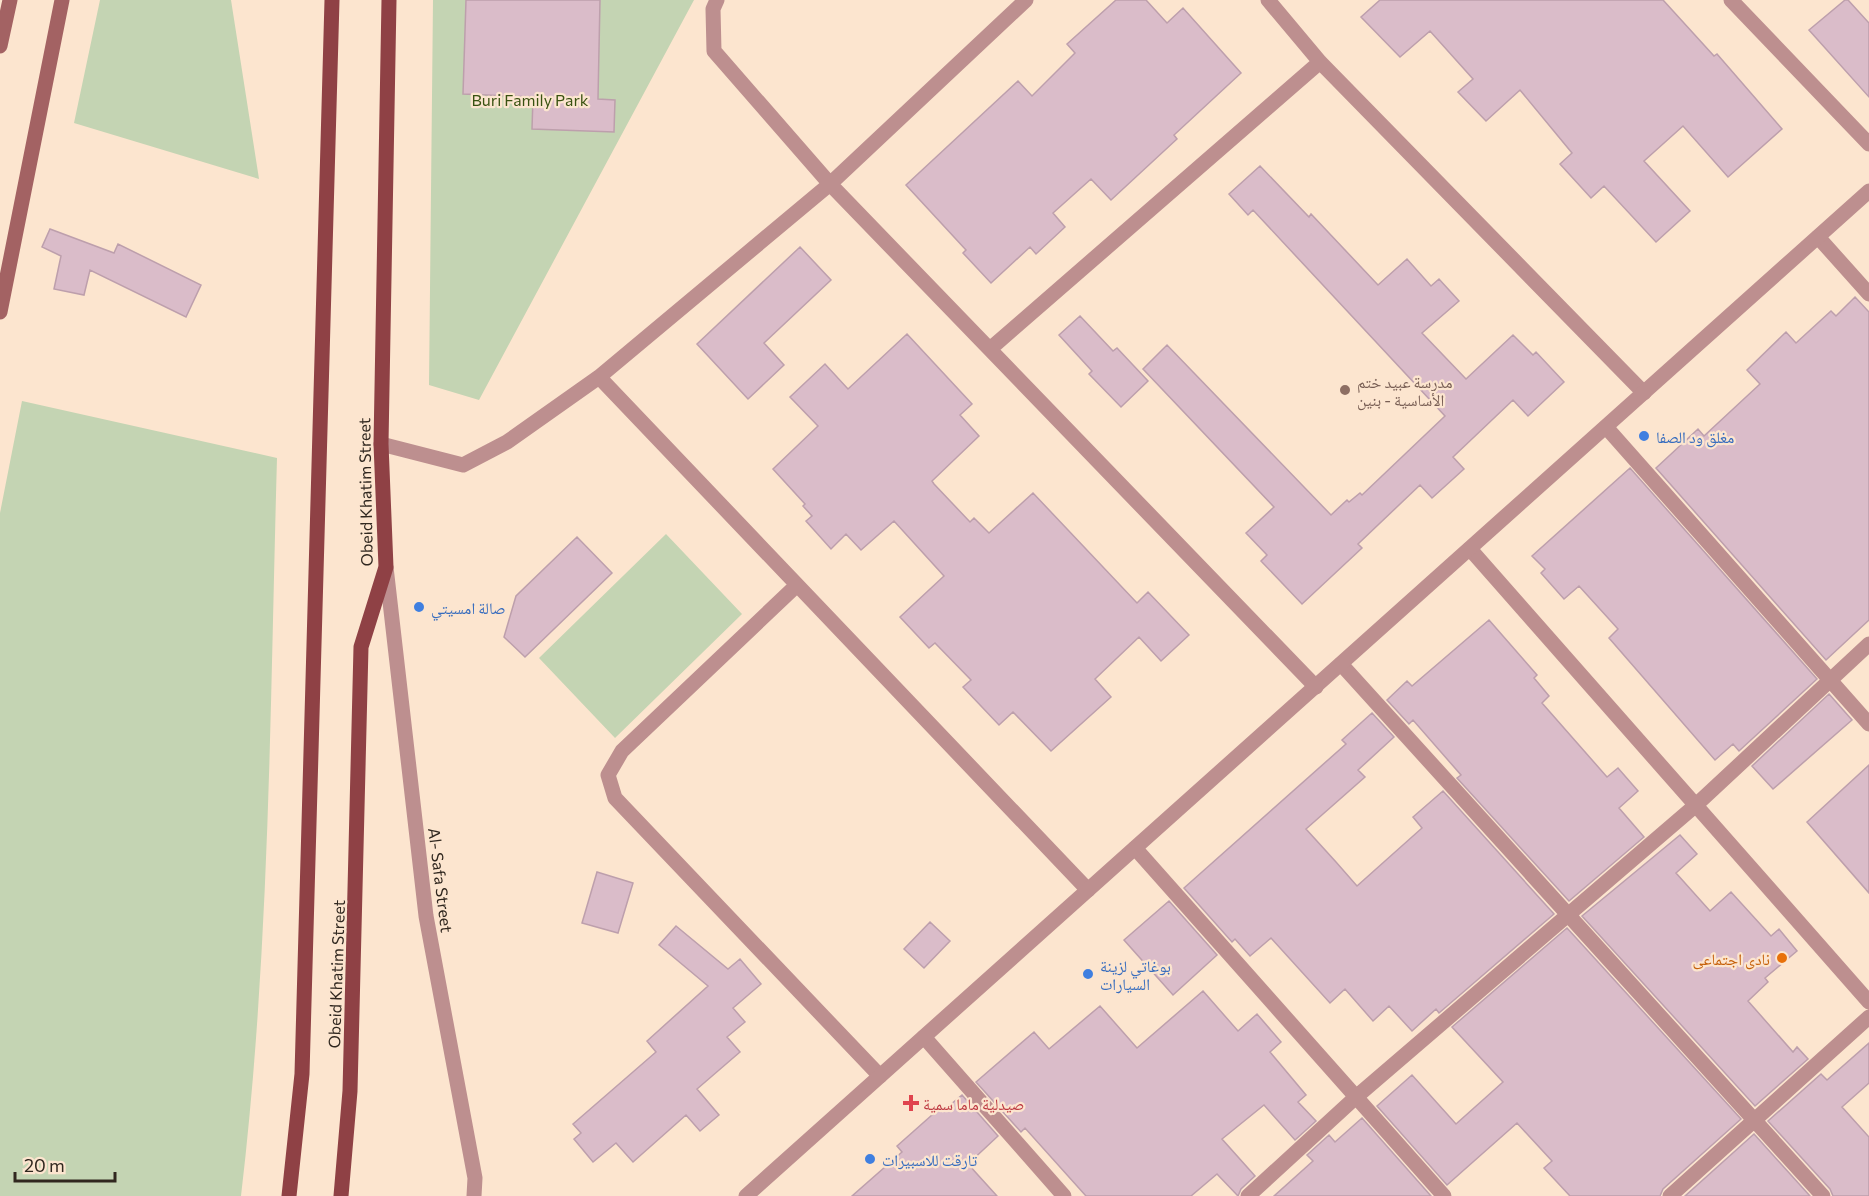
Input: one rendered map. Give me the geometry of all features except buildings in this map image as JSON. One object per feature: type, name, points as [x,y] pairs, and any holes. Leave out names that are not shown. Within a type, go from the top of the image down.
[{"type":"main road","points":[[0,46],[10,0]]},
{"type":"main road","points":[[0,312],[62,0]]},
{"type":"main road","name":"Obeid Khatim Street","points":[[289,1196],[302,1074],[332,0]]},
{"type":"main road","name":"Obeid Khatim Street","points":[[341,1196],[350,1091],[360,647],[386,567],[381,444],[390,0]]},
{"type":"street","points":[[717,0],[713,9],[714,51],[830,184],[1316,687]]},
{"type":"street","points":[[381,444],[463,465],[507,442],[599,377],[830,184],[1026,0]]},
{"type":"street","points":[[1268,0],[1320,62],[1644,393]]},
{"type":"street","points":[[1731,0],[1869,144]]},
{"type":"street","points":[[990,349],[1320,62]]},
{"type":"street","points":[[747,1196],[1869,191]]},
{"type":"street","points":[[1818,237],[1869,294]]},
{"type":"street","points":[[599,377],[1088,890]]},
{"type":"street","points":[[1606,427],[1869,724]]},
{"type":"street","points":[[1470,549],[1869,1002]]},
{"type":"street","name":"Al- Safa Street","points":[[386,567],[426,916],[475,1178],[474,1196]]},
{"type":"street","points":[[797,585],[622,751],[608,775],[615,798],[880,1076]]},
{"type":"street","points":[[1248,1196],[1356,1097],[1696,805],[1869,644]]},
{"type":"street","points":[[1341,664],[1823,1196]]},
{"type":"street","points":[[1135,848],[1444,1196]]},
{"type":"street","points":[[1670,1196],[1869,1017]]},
{"type":"street","points":[[924,1037],[1064,1196]]},
{"type":"street","points":[[475,1178],[483,1196]]},
{"type":"green space","points":[[100,0],[231,0],[259,179],[74,123]]},
{"type":"green space","name":"Buri Family Park","points":[[433,0],[694,0],[479,400],[429,385]]},
{"type":"green space","points":[[22,401],[277,458],[263,920],[251,1104],[241,1196],[0,1196],[0,513]]},
{"type":"green space","points":[[666,534],[742,614],[615,738],[539,658]]},
{"type":"place","name":"مدرسة عبيد ختم الأساسية - بنين","points":[[1345,390]]},
{"type":"place","name":"مغلق ود الصفا","points":[[1644,436]]},
{"type":"place","name":"صالة امسيتي","points":[[419,607]]},
{"type":"place","name":"نادى اجتماعى","points":[[1782,958]]},
{"type":"place","name":"بوغاتي لزينة السيارات","points":[[1088,974]]},
{"type":"place","name":"صيدلية ماما سمية","points":[[911,1103]]},
{"type":"place","name":"تارقت للاسبيرات","points":[[870,1159]]}]
